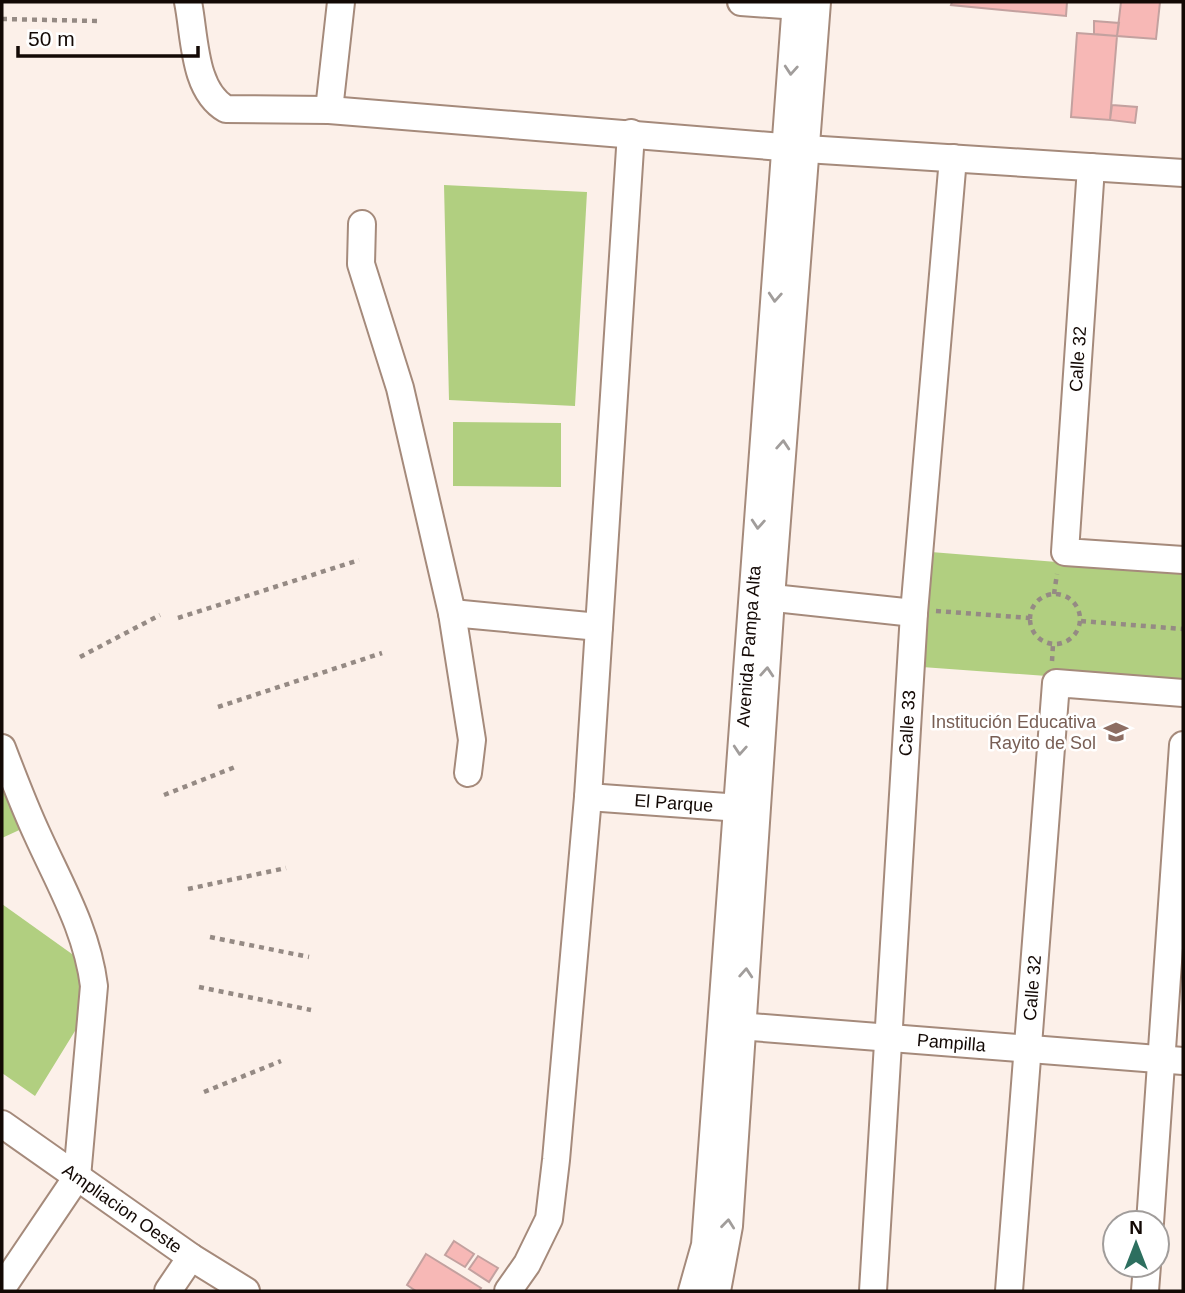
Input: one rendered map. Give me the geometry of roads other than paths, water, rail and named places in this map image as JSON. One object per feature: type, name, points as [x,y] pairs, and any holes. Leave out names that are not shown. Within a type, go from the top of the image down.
[{"type":"street","points":[[188,2],[204,86],[213,101],[226,109],[329,110],[796,148],[1183,173]]},
{"type":"street","points":[[329,110],[341,2]]},
{"type":"street","points":[[741,2],[807,4]]},
{"type":"street","name":"Avenida Pampa Alta","points":[[692,1291],[705,1245],[731,1026],[807,4]]},
{"type":"street","points":[[508,1291],[527,1264],[549,1219],[588,797],[631,133]]},
{"type":"street","name":"Calle 33","points":[[873,1291],[886,1039],[914,613],[953,158]]},
{"type":"street","name":"Calle 32","points":[[1091,167],[1065,552],[1183,560]]},
{"type":"street","points":[[362,224],[361,264],[400,388],[452,613],[472,740],[468,774]]},
{"type":"street","points":[[762,597],[914,613]]},
{"type":"street","points":[[452,613],[599,627]]},
{"type":"street","name":"Calle 32","points":[[1009,1291],[1056,683],[1183,693]]},
{"type":"street","points":[[1152,1209],[1173,1060],[1183,745]]},
{"type":"street","points":[[2,748],[36,831],[82,928],[90,956],[94,986],[77,1177],[2,1288]]},
{"type":"street","name":"El Parque","points":[[588,797],[747,808]]},
{"type":"street","name":"Avenida Pampa Alta","points":[[717,1291],[729,1226],[731,1026]]},
{"type":"street","name":"Pampilla","points":[[731,1026],[1173,1060]]},
{"type":"street","name":"Ampliacion Oeste","points":[[2,1125],[191,1257],[246,1291]]},
{"type":"street","points":[[168,1291],[191,1257]]},
{"type":"place","name":"Institución Educativa Rayito de Sol","points":[[1116,732]]}]
